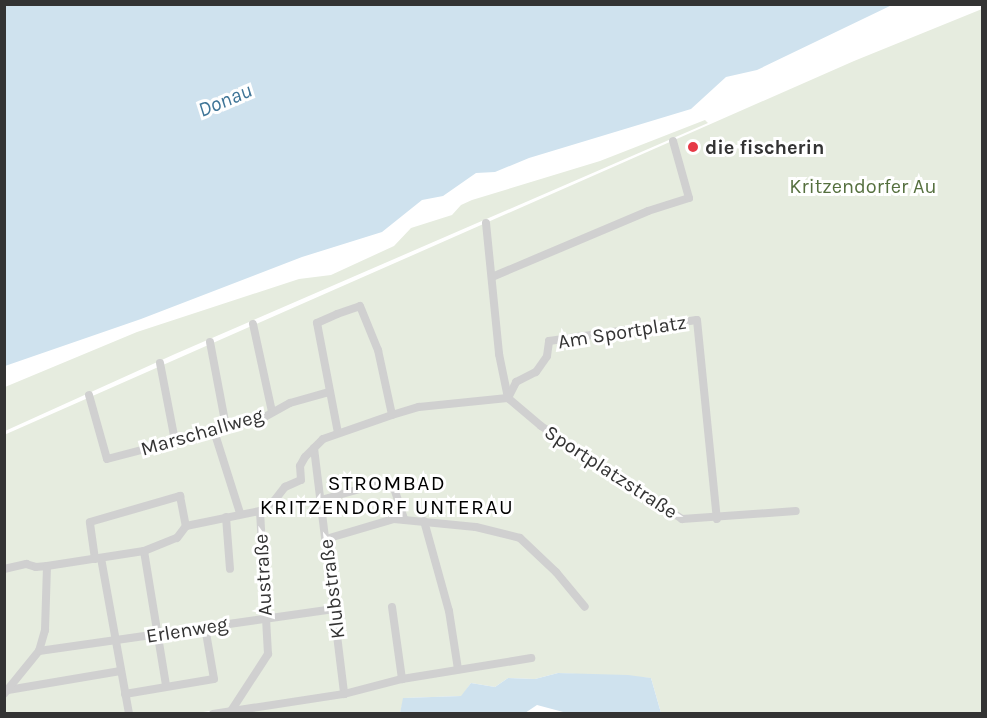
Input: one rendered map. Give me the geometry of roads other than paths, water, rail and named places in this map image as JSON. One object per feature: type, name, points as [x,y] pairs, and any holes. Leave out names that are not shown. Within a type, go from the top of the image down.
[{"type":"street","points":[[492,277],[648,211],[689,198],[673,141]]},
{"type":"street","points":[[486,222],[499,354],[508,398]]},
{"type":"street","points":[[338,433],[317,323],[360,306],[378,350],[392,415]]},
{"type":"street","name":"Am Sportplatz","points":[[508,398],[516,382],[536,372],[547,356],[549,341],[697,320],[717,519]]},
{"type":"street","points":[[253,324],[272,412]]},
{"type":"street","points":[[210,342],[226,427]]},
{"type":"street","points":[[160,363],[175,441]]},
{"type":"street","name":"Marschallweg","points":[[90,395],[107,459],[261,419],[272,412],[329,392]]},
{"type":"street","name":"Austraße","points":[[231,711],[268,654],[260,511],[274,501],[285,488],[301,480],[300,466],[314,448],[323,440],[338,433],[419,407],[508,398]]},
{"type":"street","name":"Sportplatzstraße","points":[[508,398],[541,426],[682,519],[717,519],[796,511]]},
{"type":"street","points":[[214,431],[240,513]]},
{"type":"street","name":"Klubstraße","points":[[314,448],[344,694]]},
{"type":"street","points":[[321,500],[374,485],[394,488],[404,519]]},
{"type":"street","points":[[129,714],[90,522],[180,496],[186,526]]},
{"type":"street","points":[[4,569],[26,564],[36,567],[47,566],[144,551],[177,538],[186,526],[240,513],[260,511]]},
{"type":"street","points":[[226,517],[230,569]]},
{"type":"street","points":[[326,540],[394,519],[476,527],[520,537],[556,572],[585,607]]},
{"type":"street","points":[[424,521],[449,611],[458,669]]},
{"type":"street","points":[[144,551],[160,634],[166,686]]},
{"type":"street","points":[[6,692],[39,651],[45,630],[47,566]]},
{"type":"street","points":[[392,607],[402,679]]},
{"type":"street","name":"Erlenweg","points":[[39,651],[334,609]]},
{"type":"street","points":[[125,694],[214,679],[205,627]]},
{"type":"street","points":[[213,714],[344,694],[402,679],[531,658]]},
{"type":"street","points":[[6,692],[120,671]]},
{"type":"water","name":"Donau","points":[[4,5],[892,5],[757,70],[726,77],[691,109],[529,158],[495,172],[476,173],[443,196],[422,200],[382,232],[302,257],[141,319],[5,366]]},
{"type":"water","points":[[558,673],[651,678],[661,713],[567,713],[537,705],[525,713],[400,713],[403,698],[461,696],[471,683],[495,687],[508,678],[535,679]]},
{"type":"place","name":"die fischerin","points":[[693,147]]},
{"type":"district","name":"STROMBAD KRITZENDORF UNTERAU","points":[[387,495]]},
{"type":"park label","name":"Kritzendorfer Au","points":[[863,186]]}]
